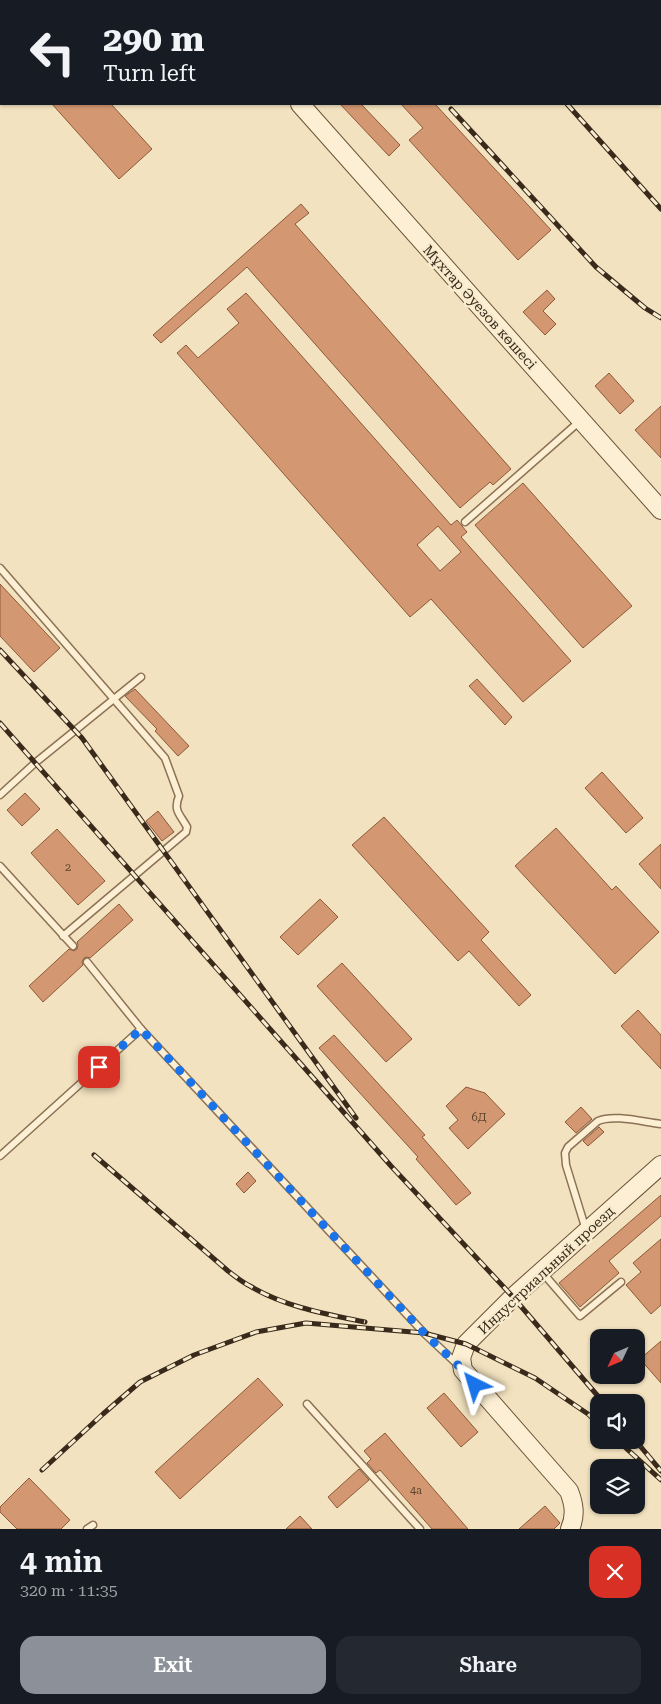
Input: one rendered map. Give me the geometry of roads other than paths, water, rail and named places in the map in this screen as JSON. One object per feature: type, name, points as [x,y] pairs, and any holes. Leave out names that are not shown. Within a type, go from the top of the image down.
[{"type":"street","name":"Мұхтар Әуезов көшесі","points":[[301,105],[661,510]]},
{"type":"street","name":"Индустриальный проезд","points":[[463,1370],[461,1358],[466,1344],[541,1271],[661,1165]]},
{"type":"street","points":[[463,1370],[569,1491],[574,1507],[574,1516],[570,1529]]},
{"type":"lane","points":[[465,522],[580,420]]},
{"type":"lane","points":[[0,568],[164,758],[179,796],[176,804],[177,810],[188,827],[186,832],[63,936]]},
{"type":"lane","points":[[0,795],[141,677]]},
{"type":"lane","points":[[0,866],[73,946]]},
{"type":"lane","points":[[87,962],[141,1029],[417,1326],[463,1370]]},
{"type":"lane","points":[[0,1156],[141,1029]]},
{"type":"lane","points":[[586,1232],[566,1165],[565,1153],[568,1147],[598,1121],[603,1119],[661,1124]]},
{"type":"lane","points":[[541,1271],[580,1316],[621,1282]]},
{"type":"lane","points":[[307,1404],[420,1529]]},
{"type":"railway","points":[[568,105],[661,209]]},
{"type":"railway","points":[[451,109],[596,267],[645,308],[661,318]]},
{"type":"railway","points":[[0,650],[82,738],[356,1118]]},
{"type":"railway","points":[[0,723],[391,1166],[513,1297],[596,1394]]},
{"type":"railway","points":[[94,1155],[244,1283],[291,1305],[365,1322]]},
{"type":"railway","points":[[42,1470],[140,1382],[194,1355],[256,1332],[306,1323],[424,1333],[466,1344],[535,1378],[590,1416]]},
{"type":"railway","points":[[627,1449],[661,1480]]},
{"type":"railway","points":[[643,1449],[661,1471]]}]
